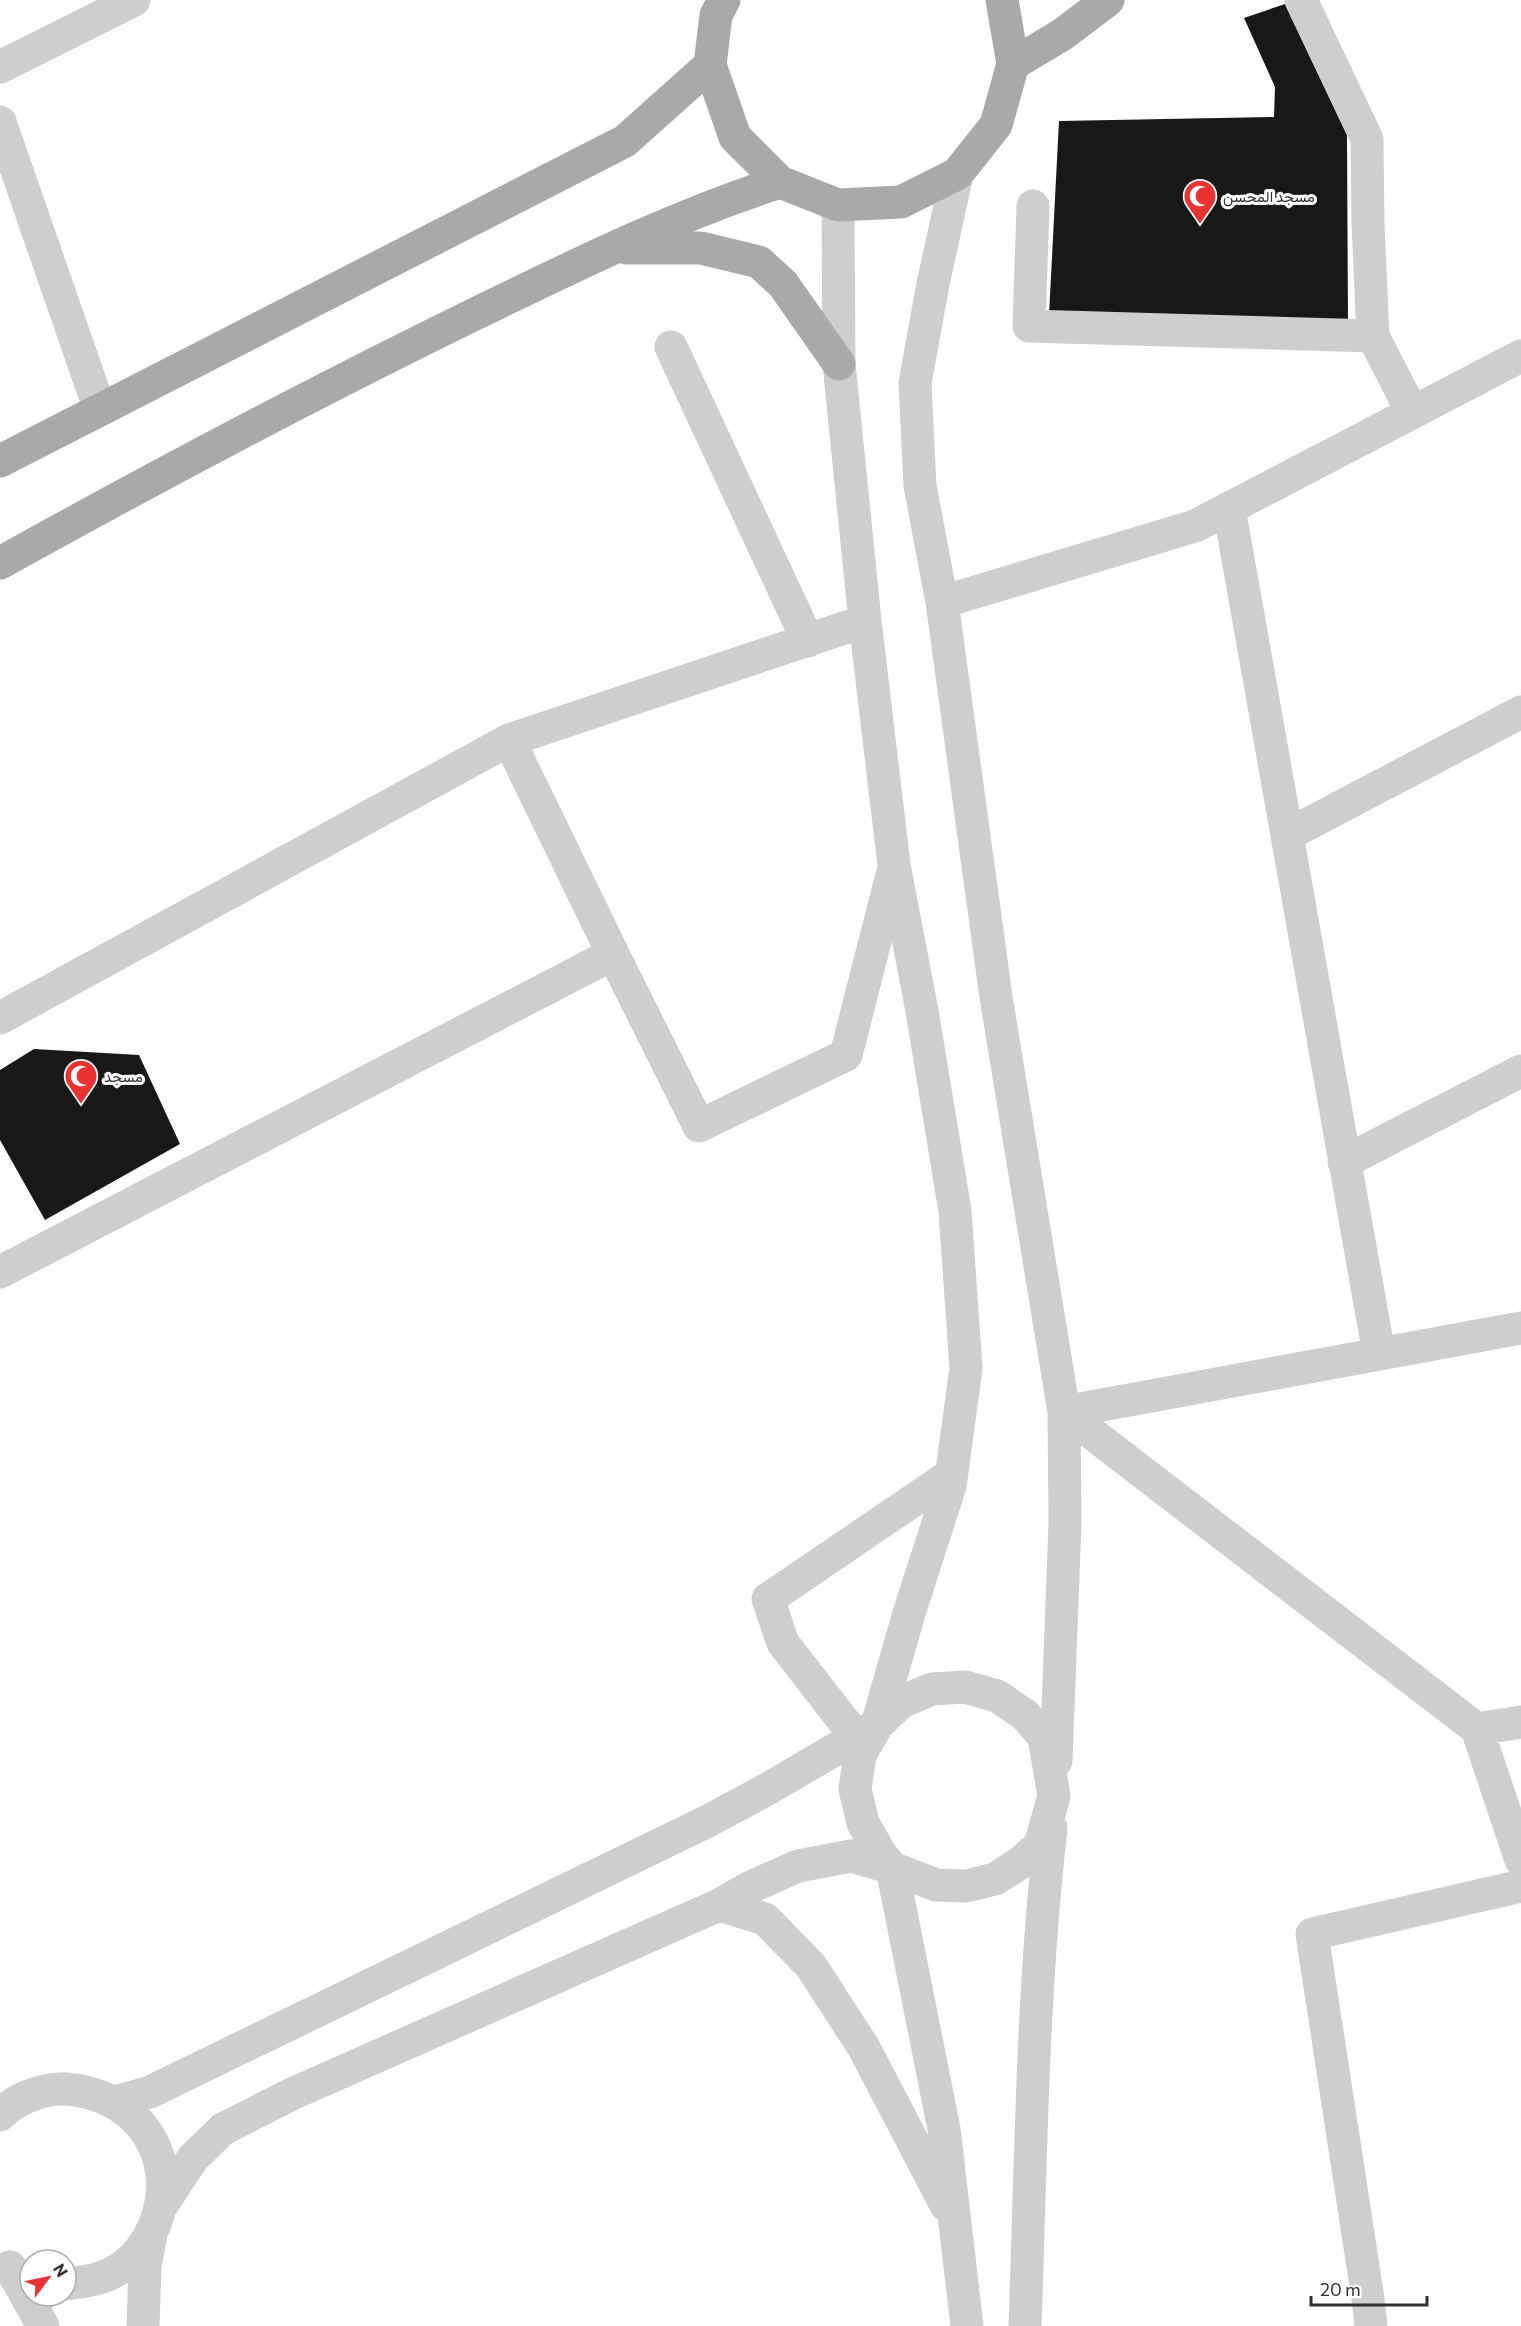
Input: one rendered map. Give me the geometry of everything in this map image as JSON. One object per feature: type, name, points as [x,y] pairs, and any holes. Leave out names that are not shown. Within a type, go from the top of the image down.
[{"type":"main road","points":[[718,5],[710,65],[735,137],[780,182],[838,205],[901,202],[957,174],[996,125],[1013,64],[1002,0]]},
{"type":"main road","points":[[1013,64],[1063,34],[1108,0]]},
{"type":"main road","points":[[0,461],[625,141],[710,65]]},
{"type":"main road","points":[[0,563],[178,465],[310,396],[610,248],[736,196],[780,182]]},
{"type":"main road","points":[[610,248],[701,248],[759,262],[783,284],[839,364]]},
{"type":"street","points":[[0,67],[134,0]]},
{"type":"street","points":[[1301,0],[1366,139],[1373,336],[1412,412]]},
{"type":"street","points":[[0,122],[100,410]]},
{"type":"street","points":[[957,174],[915,382],[920,486],[942,602],[996,997],[1064,1412],[1065,1523],[1054,1796],[1041,1912],[1036,2003],[1025,2326]]},
{"type":"street","points":[[838,205],[839,364],[865,621],[894,865],[922,1011],[955,1211],[966,1368],[950,1486],[910,1610],[866,1731],[855,1789],[862,1824],[892,1868],[944,2129],[967,2326]]},
{"type":"street","points":[[1033,206],[1029,326],[1373,336]]},
{"type":"street","points":[[671,347],[808,640]]},
{"type":"street","points":[[942,602],[1195,526],[1521,356]]},
{"type":"street","points":[[1229,508],[1379,1354]]},
{"type":"street","points":[[0,1018],[509,740],[865,621]]},
{"type":"street","points":[[1287,835],[1521,712]]},
{"type":"street","points":[[509,740],[699,1126],[846,1055],[894,865]]},
{"type":"street","points":[[0,1272],[613,954]]},
{"type":"street","points":[[1344,1162],[1521,1071]]},
{"type":"street","points":[[1064,1412],[1521,1328]]},
{"type":"street","points":[[1064,1412],[1477,1730],[1521,1860]]},
{"type":"street","points":[[866,1731],[783,1643],[768,1599],[952,1474]]},
{"type":"street","points":[[78,2282],[90,2281],[116,2271],[137,2254],[193,2158],[223,2130],[292,2094],[719,1905],[751,1887],[798,1866],[851,1857],[892,1868],[936,1885],[966,1886],[995,1879],[1020,1863],[1040,1845],[1054,1796],[1044,1737],[1025,1715],[997,1696],[965,1687],[932,1689],[901,1702],[866,1731],[706,1822],[150,2092],[115,2102]]},
{"type":"street","points":[[1477,1730],[1521,1722]]},
{"type":"street","points":[[1371,2326],[1312,1934],[1521,1886]]},
{"type":"street","points":[[719,1905],[765,1919],[811,1966],[864,2049],[955,2222]]},
{"type":"street","points":[[0,2088],[87,2091],[115,2102],[138,2121],[155,2146],[163,2175],[157,2219],[145,2266],[143,2326]]},
{"type":"street","points":[[0,2115],[28,2096],[57,2089]]},
{"type":"street","points":[[13,2267],[43,2326]]},
{"type":"building","name":"مسجد المحسن","points":[[1285,4],[1347,135],[1348,325],[1049,315],[1059,121],[1274,117],[1275,87],[1244,18]]},
{"type":"building","name":"مسجد","points":[[34,1049],[139,1055],[180,1144],[45,1220],[0,1140],[0,1070]]},
{"type":"place","name":"مسجد المحسن","points":[[1200,225]]},
{"type":"place","name":"مسجد","points":[[81,1105]]}]
